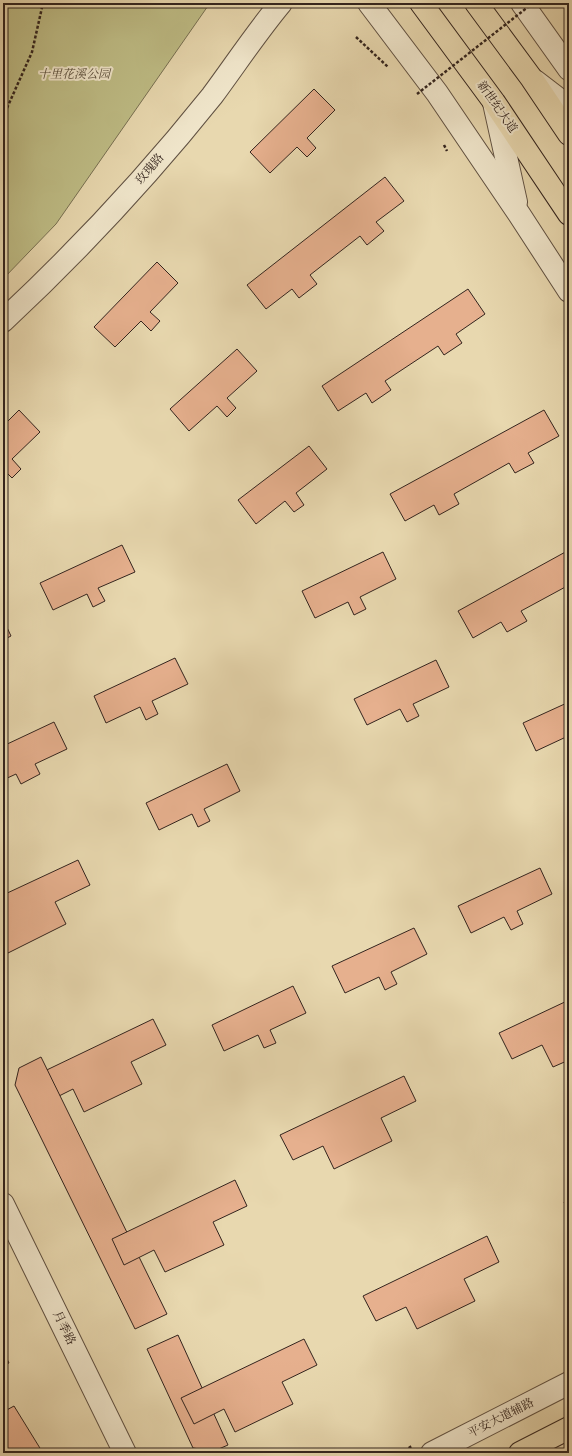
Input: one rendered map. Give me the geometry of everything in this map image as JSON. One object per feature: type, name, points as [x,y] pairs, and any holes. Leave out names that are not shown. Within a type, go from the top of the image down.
[{"type":"main road","name":"新世纪大道","points":[[421,3],[494,102],[569,214]]},
{"type":"main road","points":[[476,3],[532,79],[569,134]]},
{"type":"main road","points":[[520,1453],[569,1428]]},
{"type":"street","name":"玫瑰路","points":[[3,321],[41,285],[130,193],[212,95],[281,3]]},
{"type":"street","points":[[370,3],[437,93],[569,291]]},
{"type":"street","points":[[522,3],[569,69]]},
{"type":"street","points":[[532,79],[569,107]]},
{"type":"street","points":[[494,102],[519,214]]},
{"type":"street","name":"月季路","points":[[3,1204],[125,1453]]},
{"type":"street","name":"平安大道辅路","points":[[432,1453],[569,1383]]},
{"type":"path","points":[[3,117],[32,52],[43,3]]},
{"type":"path","points":[[416,94],[533,3]]},
{"type":"green space","name":"十里花溪公园","points":[[3,3],[210,3],[56,224],[3,279]]},
{"type":"building","points":[[314,89],[335,110],[307,138],[316,148],[307,157],[297,147],[270,173],[250,152]]},
{"type":"building","points":[[385,177],[404,201],[376,222],[384,231],[367,245],[360,236],[310,275],[317,284],[299,298],[292,289],[266,309],[247,285]]},
{"type":"building","points":[[157,262],[178,283],[150,312],[160,321],[151,331],[141,321],[115,347],[94,327]]},
{"type":"building","points":[[468,289],[485,314],[456,334],[462,343],[444,355],[438,346],[385,381],[391,390],[372,403],[366,393],[338,411],[322,386]]},
{"type":"building","points":[[237,349],[257,371],[227,398],[236,408],[227,417],[217,406],[189,431],[170,409]]},
{"type":"building","points":[[19,410],[40,432],[12,459],[21,469],[12,478],[3,469],[3,426]]},
{"type":"building","points":[[544,410],[559,436],[528,453],[534,463],[515,473],[509,463],[454,494],[459,504],[439,515],[434,505],[405,521],[390,494]]},
{"type":"building","points":[[309,446],[327,469],[296,493],[304,505],[294,512],[285,501],[256,524],[238,500]]},
{"type":"building","points":[[122,545],[135,572],[98,588],[105,601],[93,607],[87,594],[53,610],[40,583]]},
{"type":"building","points":[[569,550],[569,585],[521,611],[527,621],[507,632],[501,622],[473,638],[458,611]]},
{"type":"building","points":[[383,552],[396,579],[360,597],[366,609],[354,615],[348,602],[315,618],[302,591]]},
{"type":"building","points":[[3,619],[11,636],[3,640]]},
{"type":"building","points":[[175,658],[188,684],[152,701],[158,714],[146,720],[140,707],[106,723],[94,696]]},
{"type":"building","points":[[436,660],[449,687],[413,704],[419,716],[407,722],[400,709],[367,725],[354,699]]},
{"type":"building","points":[[569,702],[569,743],[566,737],[536,751],[523,723]]},
{"type":"building","points":[[54,722],[67,749],[35,764],[40,774],[21,784],[16,774],[3,780],[3,746]]},
{"type":"building","points":[[227,764],[240,791],[204,809],[210,821],[198,827],[192,814],[159,830],[146,803]]},
{"type":"building","points":[[78,860],[90,885],[55,902],[66,924],[8,953],[3,943],[3,895]]},
{"type":"building","points":[[540,868],[552,894],[517,911],[523,924],[511,930],[504,917],[471,933],[458,906]]},
{"type":"building","points":[[414,928],[427,954],[391,972],[397,984],[385,990],[379,977],[345,993],[332,966]]},
{"type":"building","points":[[293,986],[306,1013],[270,1030],[276,1043],[264,1048],[258,1035],[224,1051],[212,1025]]},
{"type":"building","points":[[569,1000],[569,1060],[553,1067],[542,1045],[512,1059],[499,1033]]},
{"type":"building","points":[[153,1019],[166,1045],[131,1062],[142,1084],[84,1112],[73,1089],[43,1104],[30,1078]]},
{"type":"building","points":[[41,1057],[167,1314],[135,1329],[15,1085],[19,1068]]},
{"type":"building","points":[[404,1076],[416,1101],[381,1118],[392,1141],[334,1169],[323,1146],[293,1160],[280,1135]]},
{"type":"building","points":[[235,1180],[247,1206],[213,1222],[224,1245],[165,1272],[154,1250],[124,1265],[112,1239]]},
{"type":"building","points":[[569,1200],[569,1213],[564,1202]]},
{"type":"building","points":[[487,1236],[499,1262],[464,1279],[475,1301],[417,1329],[406,1307],[376,1321],[363,1296]]},
{"type":"building","points":[[178,1335],[228,1445],[214,1451],[193,1448],[147,1349]]},
{"type":"building","points":[[304,1339],[317,1365],[282,1382],[293,1404],[235,1432],[224,1409],[194,1424],[181,1398]]},
{"type":"building","points":[[3,1351],[9,1363],[3,1365]]},
{"type":"building","points":[[14,1406],[43,1453],[3,1453],[3,1412]]}]
